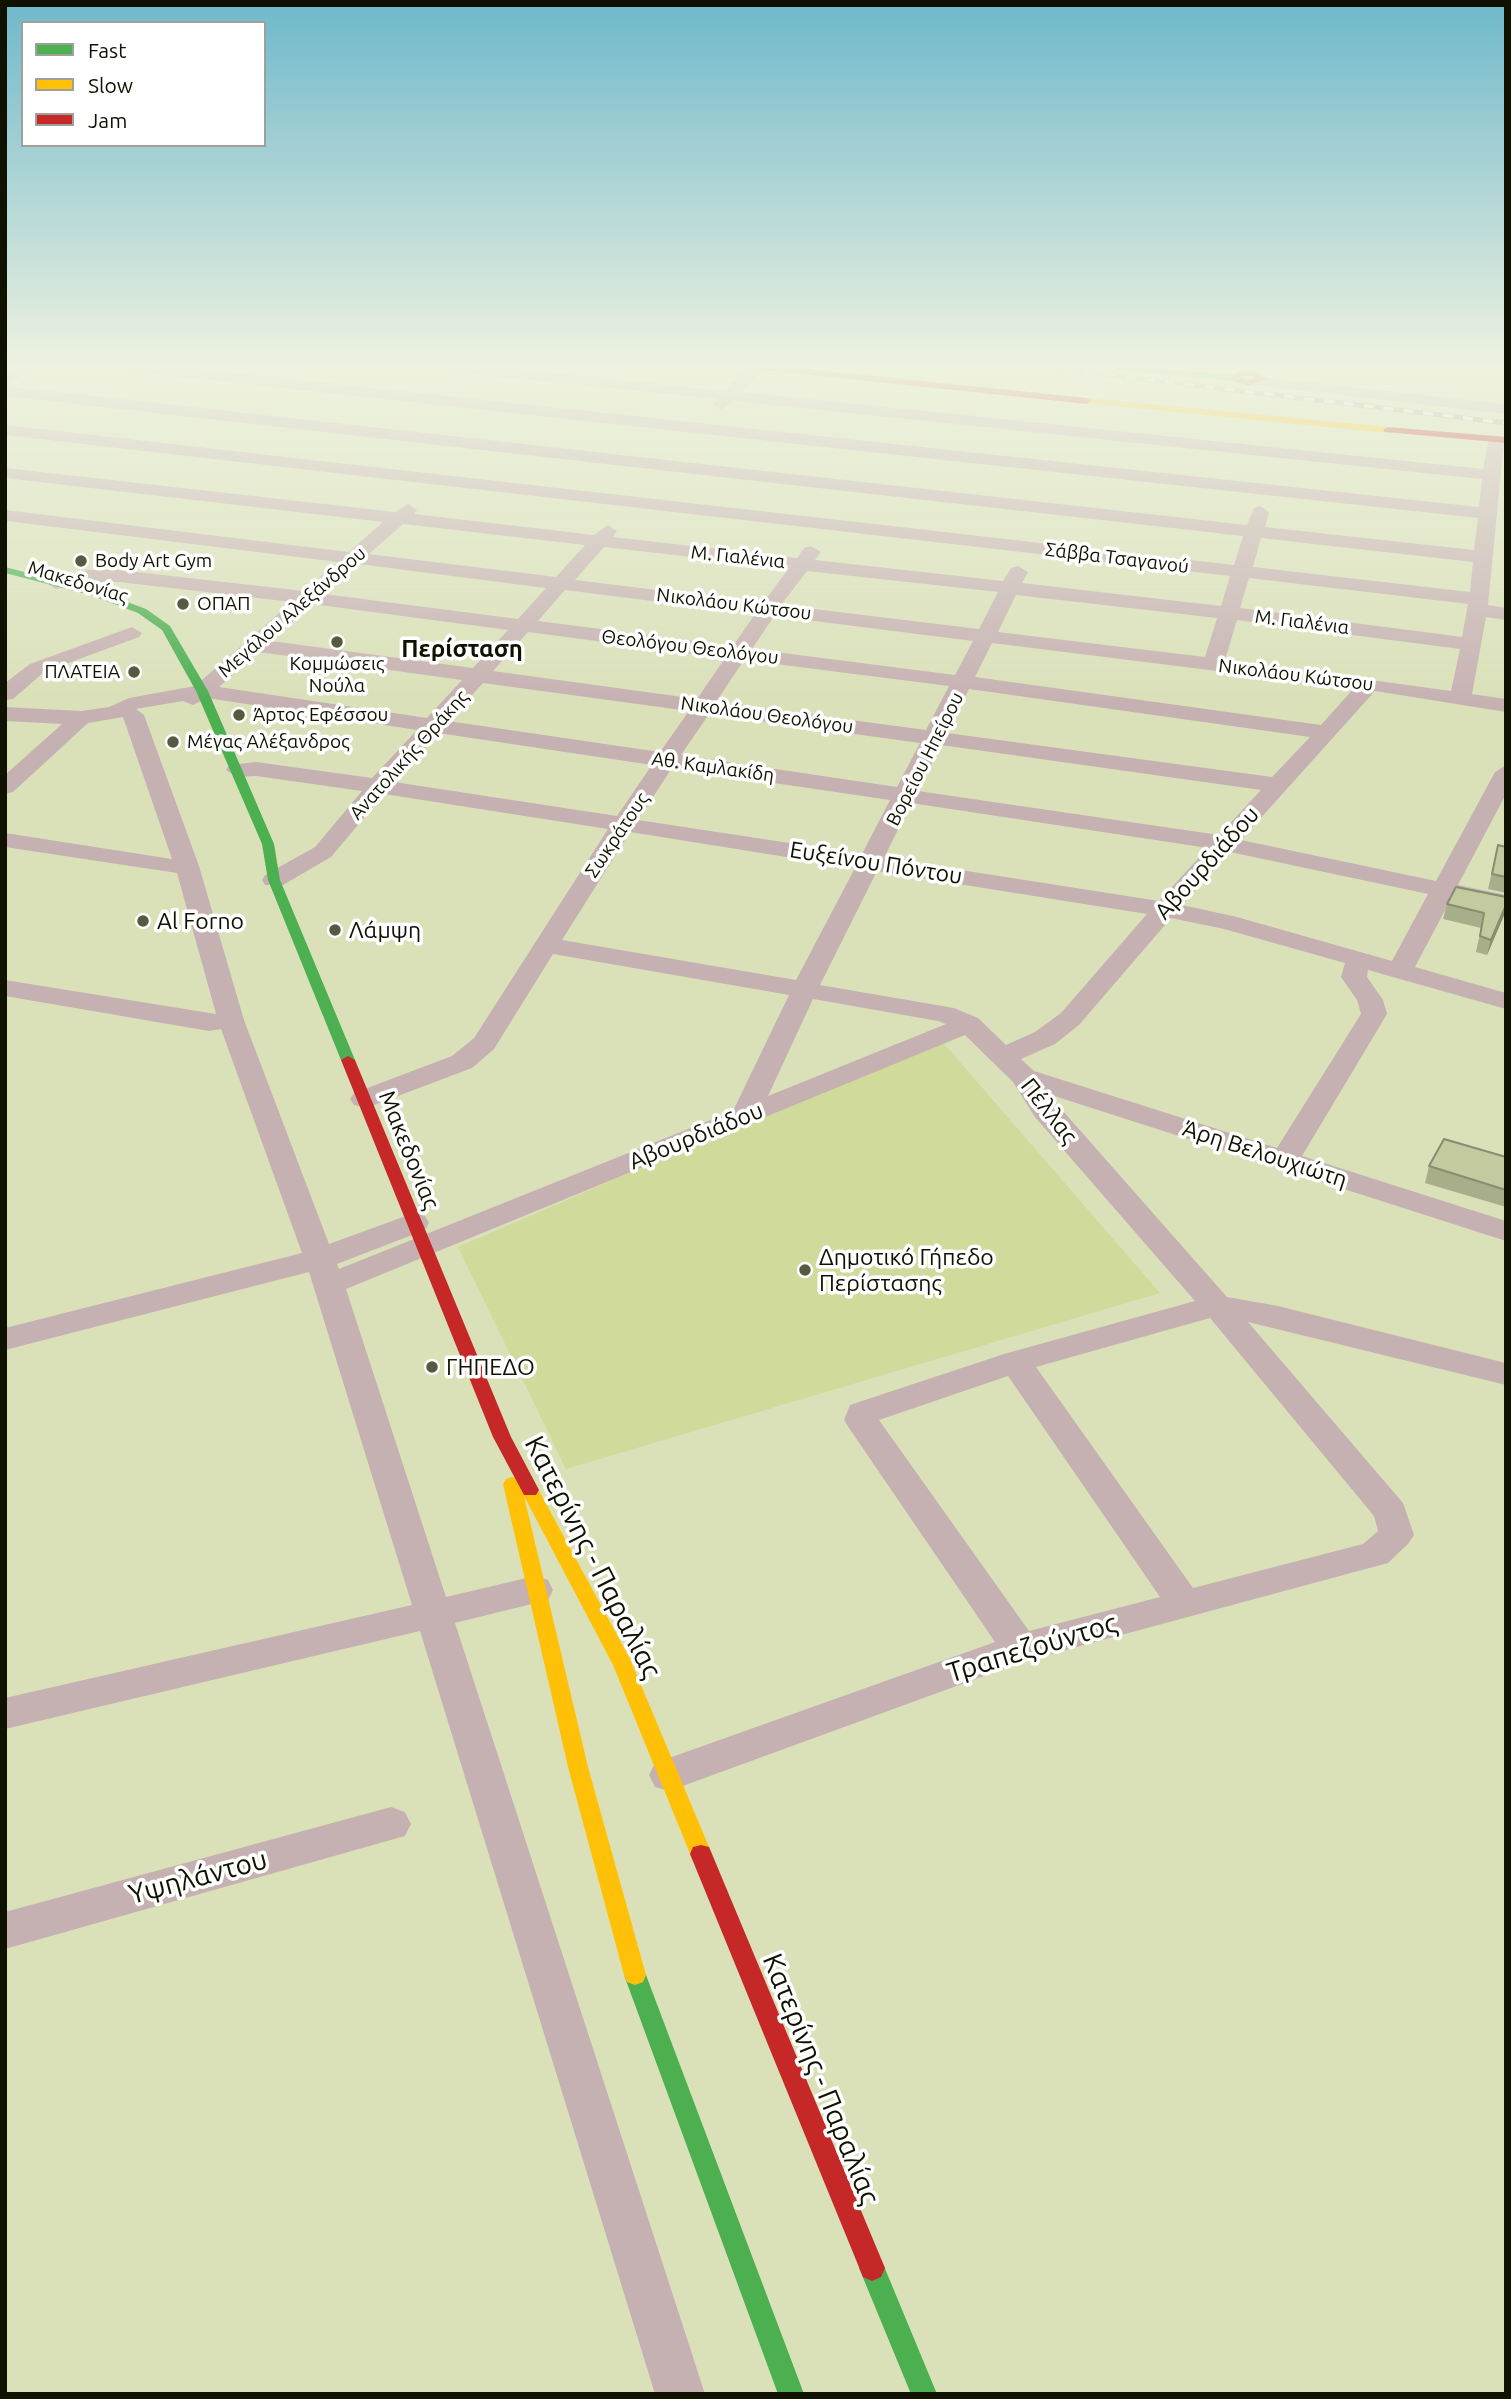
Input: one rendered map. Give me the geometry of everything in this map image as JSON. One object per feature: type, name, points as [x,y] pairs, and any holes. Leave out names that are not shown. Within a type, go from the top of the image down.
[{"type":"main road","name":"Μακεδονίας","points":[[5,570],[123,603],[166,628],[187,697],[237,770],[268,844],[274,880],[502,1437]]},
{"type":"main road","name":"Μακεδονίας","points":[[5,582],[104,608],[135,622],[150,634],[157,645]]},
{"type":"main road","name":"Μακεδονίας","points":[[251,856],[274,880]]},
{"type":"main road","name":"Κατερίνης - Παραλίας","points":[[502,1437],[535,1590],[578,1767],[636,1979],[791,2394]]},
{"type":"main road","name":"Κατερίνης - Παραλίας","points":[[502,1437],[623,1665],[924,2394]]},
{"type":"street","name":"Μ. Γιαλένια","points":[[52,479],[1228,613],[1471,644]]},
{"type":"street","name":"Σάββα Τσαγανού","points":[[424,479],[1243,573],[1478,605],[1506,614]]},
{"type":"street","name":"Μεγάλου Αλεξάνδρου","points":[[187,697],[255,645],[443,479]]},
{"type":"street","name":"Ανατολικής Θράκης","points":[[274,880],[323,852],[378,786],[481,676],[655,479]]},
{"type":"street","points":[[805,479],[1484,557]]},
{"type":"street","name":"Σωκράτους","points":[[364,1099],[434,1075],[475,1054],[623,824],[705,706],[738,653],[864,479]]},
{"type":"street","name":"Βορείου Ηπείρου","points":[[745,1116],[805,989],[873,862],[933,737],[964,682],[1009,588],[1069,479]]},
{"type":"street","points":[[1161,479],[1489,514]]},
{"type":"street","points":[[1213,664],[1270,479]]},
{"type":"street","points":[[1461,697],[1478,605],[1493,479]]},
{"type":"street","points":[[6,516],[60,480]]},
{"type":"street","name":"Νικολάου Κώτσου","points":[[6,516],[986,635],[1370,684],[1506,706]]},
{"type":"street","name":"Θεολόγου Θεολόγου","points":[[56,583],[88,576],[119,576],[309,598],[964,682],[1323,732]]},
{"type":"street","points":[[5,694],[37,668],[132,634]]},
{"type":"street","name":"Νικολάου Θεολόγου","points":[[255,645],[1278,785]]},
{"type":"street","name":"Αβουρδιάδου","points":[[1004,1056],[1045,1038],[1070,1019],[1323,732],[1370,684]]},
{"type":"street","points":[[5,714],[81,718],[124,714],[187,697]]},
{"type":"street","name":"Αθ. Καμλακίδη","points":[[187,697],[907,793],[1224,843],[1506,903]]},
{"type":"street","points":[[124,714],[187,866],[231,1020],[324,1271],[680,2394]]},
{"type":"street","points":[[5,787],[81,718]]},
{"type":"street","name":"Ευξείνου Πόντου","points":[[237,770],[256,769],[378,786],[1165,909],[1228,922],[1361,962],[1506,1001]]},
{"type":"street","points":[[1399,972],[1442,890],[1497,805],[1506,772]]},
{"type":"street","points":[[5,840],[172,866],[187,866]]},
{"type":"street","name":"Πέλλας","points":[[545,945],[945,1014],[969,1024],[1024,1077],[1045,1111],[1391,1512],[1396,1535]]},
{"type":"street","points":[[1284,1160],[1374,1014],[1370,1000],[1354,977],[1354,969],[1361,962]]},
{"type":"street","points":[[5,988],[209,1023],[231,1020]]},
{"type":"street","name":"Αβουρδιάδου","points":[[5,1339],[324,1271],[419,1234],[519,1209],[969,1024]]},
{"type":"street","name":"Άρη Βελουχιώτη","points":[[1024,1077],[1506,1231]]},
{"type":"street","points":[[1020,1648],[861,1420],[862,1413],[870,1408],[1016,1362],[1216,1306],[1278,1317],[1506,1374]]},
{"type":"street","points":[[1016,1362],[1185,1603]]},
{"type":"street","name":"Τραπεζούντος","points":[[669,1775],[1020,1648],[1375,1554],[1396,1535]]},
{"type":"street","points":[[5,1714],[535,1590]]},
{"type":"street","name":"Υψηλάντου","points":[[5,1931],[391,1824]]},
{"type":"green space","name":"Δημοτικό Γήπεδο Περίστασης","points":[[940,1039],[1160,1293],[566,1469],[458,1247]]},
{"type":"building","points":[[1498,845],[1506,847],[1506,877],[1492,874]]},
{"type":"building","points":[[1456,887],[1506,897],[1506,905],[1491,940],[1480,936],[1484,913],[1447,904]]},
{"type":"building","points":[[1444,1139],[1506,1157],[1506,1190],[1429,1166]]},
{"type":"traffic: fast","points":[[5,570],[94,593],[142,611],[166,628],[202,691],[268,844],[274,880],[348,1060]]},
{"type":"traffic: fast","points":[[635,1975],[791,2394]]},
{"type":"traffic: fast","points":[[872,2268],[924,2394]]},
{"type":"traffic: slow","points":[[512,1484],[578,1767],[635,1975]]},
{"type":"traffic: slow","points":[[530,1490],[623,1665],[701,1854]]},
{"type":"traffic: jam","points":[[348,1060],[502,1437],[530,1490]]},
{"type":"traffic: jam","points":[[701,1854],[872,2268]]},
{"type":"place","name":"Body Art Gym","points":[[81,561]]},
{"type":"place","name":"ΟΠΑΠ","points":[[183,604]]},
{"type":"place","name":"Κομμώσεις Νούλα","points":[[337,642]]},
{"type":"place","name":"ΠΛΑΤΕΙΑ","points":[[134,672]]},
{"type":"place","name":"Άρτος Εφέσσου","points":[[239,715]]},
{"type":"place","name":"Μέγας Αλέξανδρος","points":[[173,742]]},
{"type":"place","name":"Al Forno","points":[[143,921]]},
{"type":"place","name":"Λάμψη","points":[[335,930]]},
{"type":"place","name":"Δημοτικό Γήπεδο Περίστασης","points":[[805,1270]]},
{"type":"place","name":"ΓΗΠΕΔΟ","points":[[432,1367]]},
{"type":"district","name":"Περίσταση","points":[[462,649]]}]
